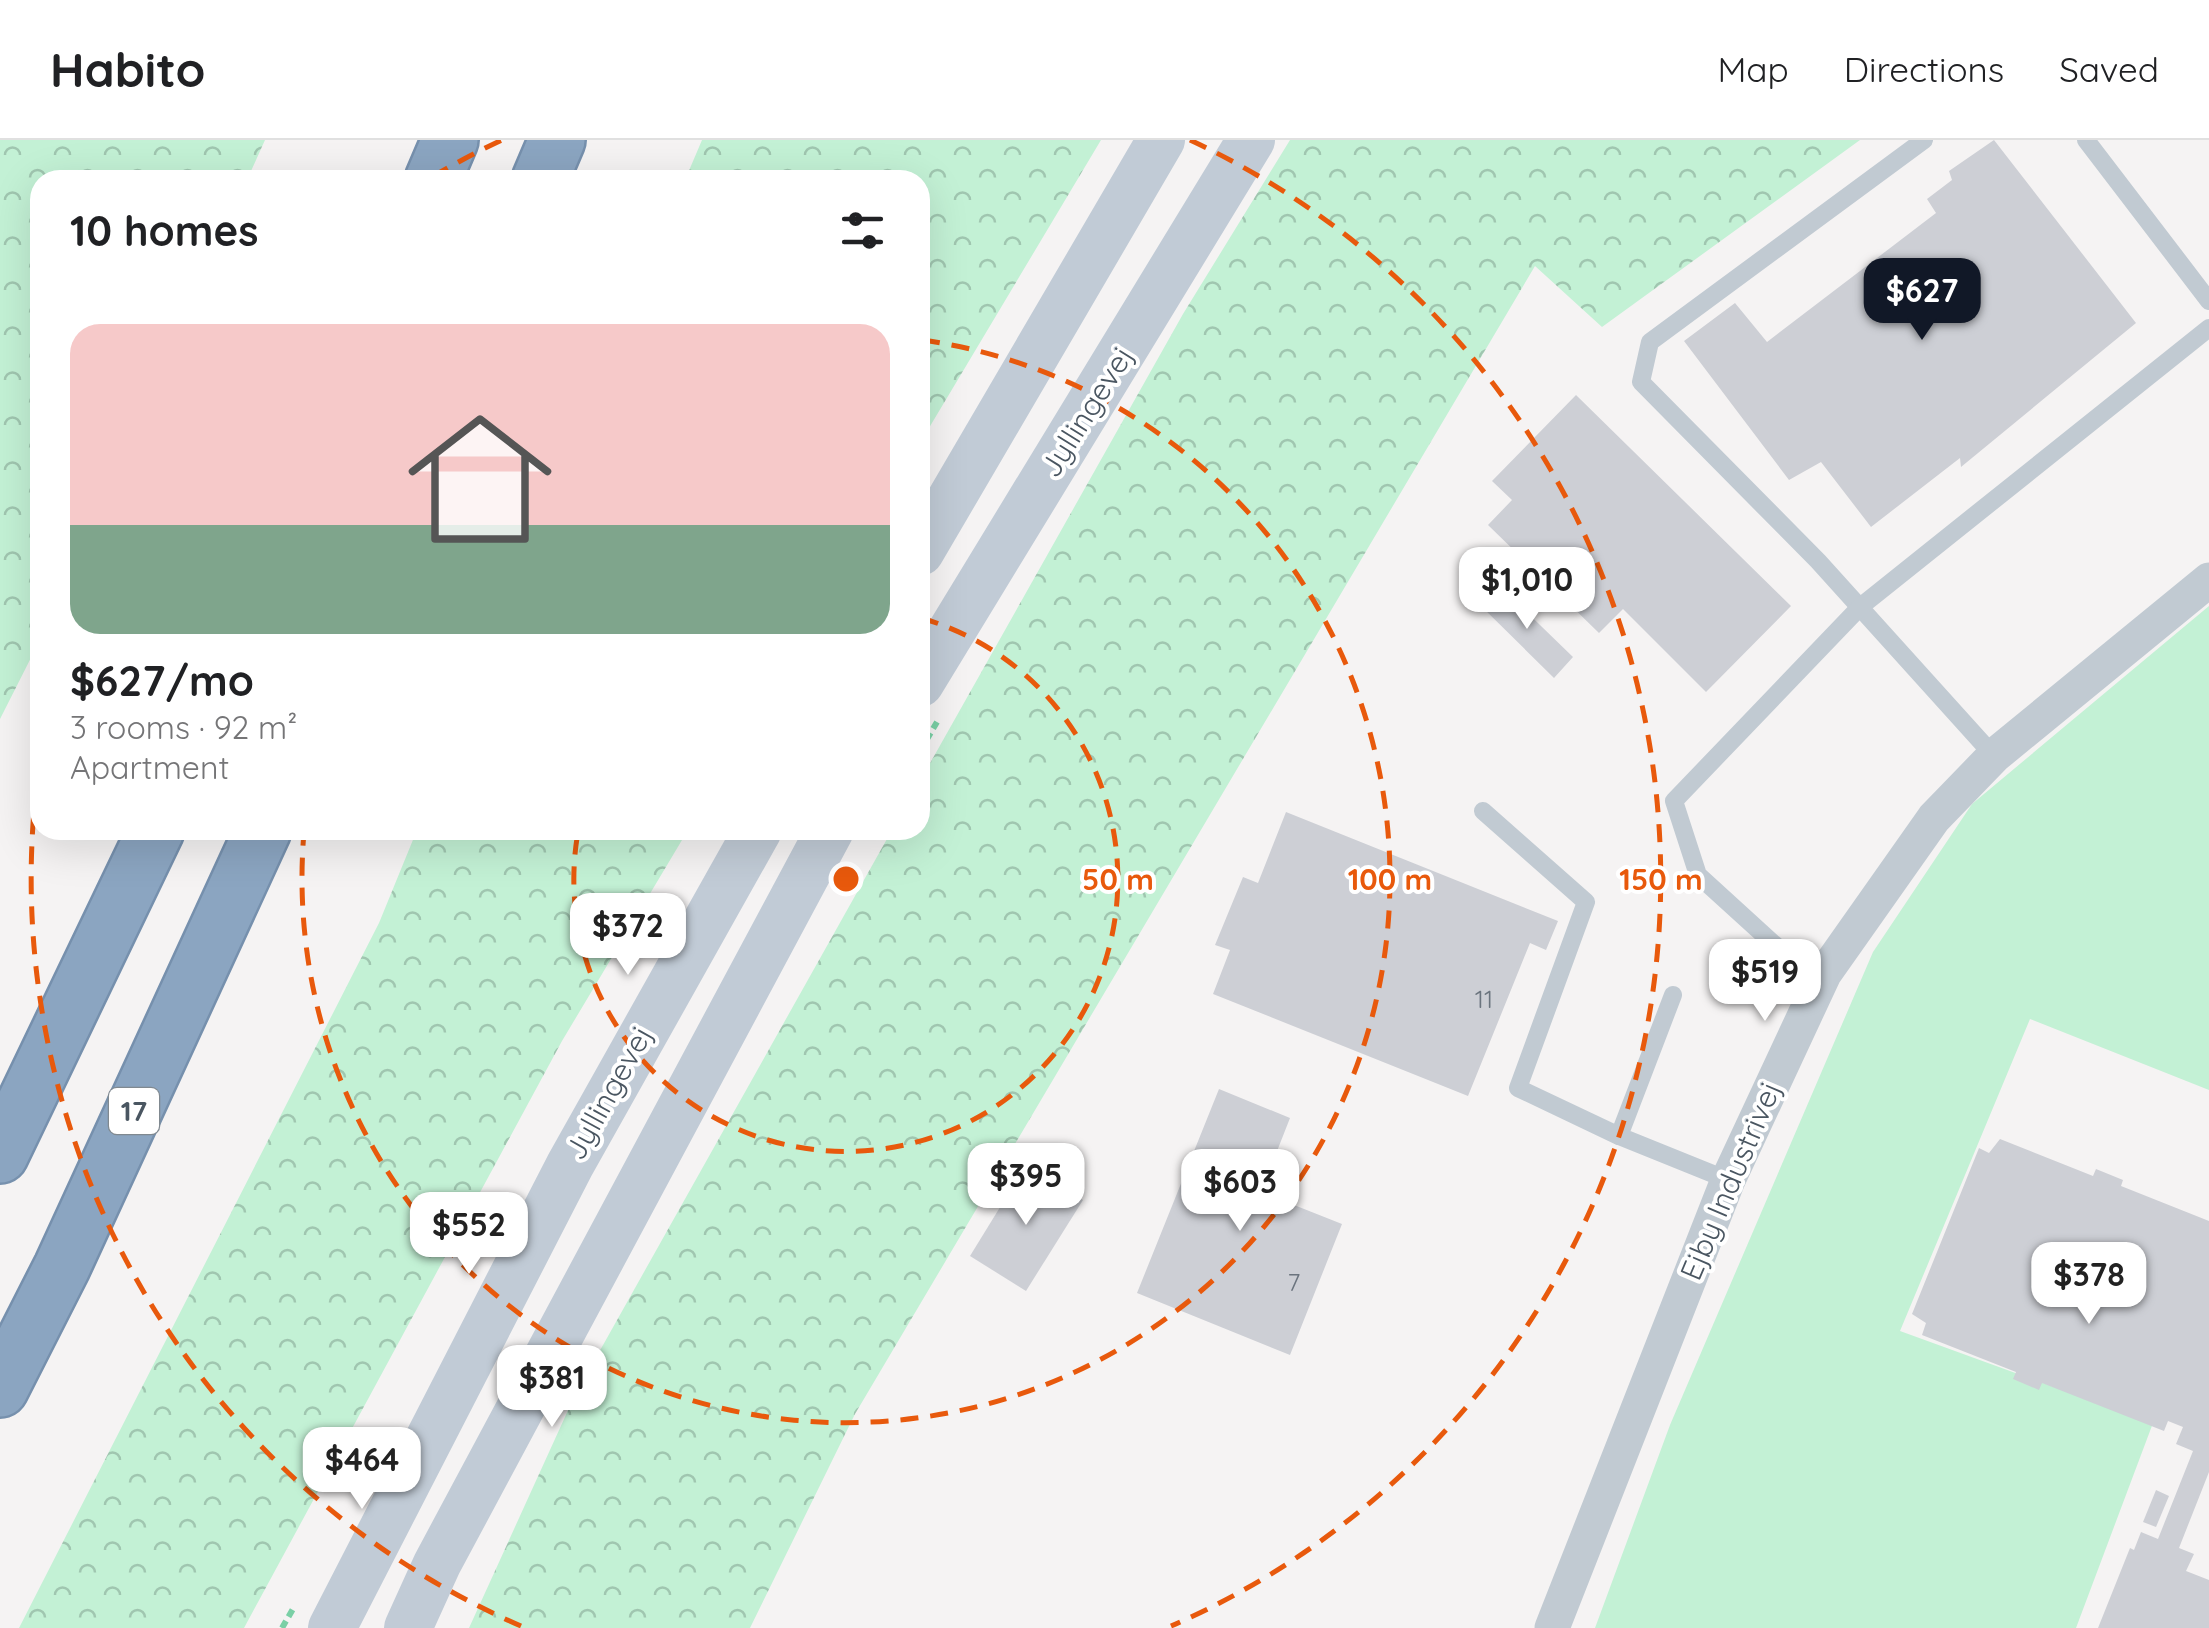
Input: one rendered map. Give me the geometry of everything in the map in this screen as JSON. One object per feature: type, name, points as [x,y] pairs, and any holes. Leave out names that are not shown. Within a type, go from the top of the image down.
[{"type":"highway","points":[[437,170],[450,140]]},
{"type":"highway","points":[[544,170],[557,140]]},
{"type":"highway","points":[[0,1155],[151,840]]},
{"type":"highway","name":"17","points":[[0,1389],[62,1268],[258,840]]},
{"type":"street","points":[[930,535],[1161,140]]},
{"type":"street","name":"Jyllingevej","points":[[930,667],[1251,140]]},
{"type":"street","name":"Ejby Industrivej","points":[[1552,1628],[1728,1180],[1818,985],[1934,818],[1994,756],[2209,580]]},
{"type":"street","name":"Jyllingevej","points":[[332,1628],[570,1165],[752,840]]},
{"type":"street","points":[[408,1628],[437,1564],[825,840]]},
{"type":"street","points":[[358,1628],[436,1424]]},
{"type":"lane","points":[[1924,140],[1650,342],[1641,382],[1860,607],[1994,756]]},
{"type":"lane","points":[[2086,140],[2209,301]]},
{"type":"lane","points":[[1818,985],[1698,875],[1674,801],[1860,607],[2209,328]]},
{"type":"lane","points":[[1483,812],[1586,902],[1518,1088],[1620,1136],[1728,1180]]},
{"type":"lane","points":[[1620,1136],[1673,994]]},
{"type":"green space","points":[[0,140],[265,140],[252,170],[30,170],[30,660],[0,719]]},
{"type":"green space","points":[[702,140],[1101,140],[930,426],[930,170],[689,170]]},
{"type":"green space","points":[[1290,140],[1860,140],[1602,327],[1535,266],[855,1414],[750,1628],[469,1628],[575,1395],[886,840],[930,840],[930,763],[1183,314]]},
{"type":"green space","points":[[2209,606],[2209,1090],[2030,1019],[1900,1331],[2153,1423],[2076,1628],[1595,1628],[1670,1425],[1873,952],[1972,804]]},
{"type":"green space","points":[[413,840],[682,840],[562,1041],[244,1628],[19,1628],[379,923]]},
{"type":"building","points":[[1994,140],[2136,323],[1961,467],[1960,458],[1871,527],[1821,462],[1789,480],[1684,341],[1735,303],[1767,342],[1936,213],[1927,199],[1952,180],[1949,171]]},
{"type":"building","points":[[1576,395],[1791,606],[1706,692],[1623,609],[1599,633],[1488,525],[1512,500],[1492,481]]},
{"type":"building","points":[[1494,589],[1498,593],[1503,589],[1573,657],[1554,678],[1479,604]]},
{"type":"building","points":[[1286,812],[1558,921],[1546,950],[1530,943],[1468,1096],[1213,994],[1230,950],[1215,945],[1243,877],[1258,883]]},
{"type":"building","points":[[1219,1089],[1290,1118],[1261,1192],[1342,1224],[1290,1355],[1137,1293]]},
{"type":"building","points":[[2000,1139],[2093,1176],[2096,1169],[2123,1180],[2121,1186],[2209,1221],[2209,1472],[2179,1548],[2194,1554],[2186,1571],[2209,1580],[2209,1628],[2098,1628],[2130,1548],[2134,1550],[2141,1532],[2158,1539],[2193,1451],[2176,1444],[2183,1427],[2168,1421],[2164,1431],[2042,1383],[2039,1390],[2013,1379],[2016,1372],[1922,1335],[1926,1323],[1912,1314],[1979,1148],[1989,1153]]},
{"type":"building","points":[[1026,1165],[1083,1200],[1026,1291],[970,1256]]},
{"type":"building","points":[[2156,1490],[2169,1496],[2156,1527],[2143,1522]]}]
